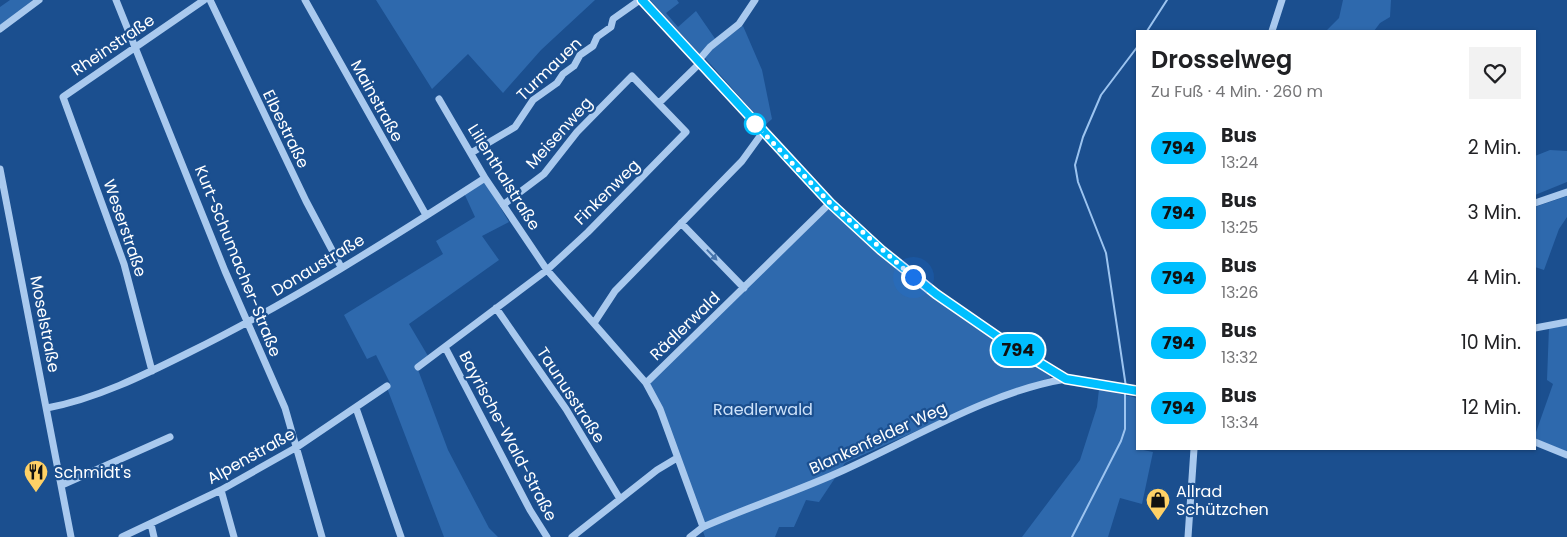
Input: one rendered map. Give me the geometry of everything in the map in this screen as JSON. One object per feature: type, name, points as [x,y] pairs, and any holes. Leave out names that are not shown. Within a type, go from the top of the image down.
[{"type":"street","name":"Kurt-Schumacher-Straße","points":[[116,0],[247,323],[285,408],[322,537]]},
{"type":"street","name":"Rheinstraße","points":[[63,97],[204,0]]},
{"type":"street","name":"Elbestraße","points":[[210,0],[293,175],[341,267]]},
{"type":"street","name":"Mainstraße","points":[[305,0],[426,215]]},
{"type":"street","points":[[641,0],[830,203],[881,250],[936,294],[1007,343],[1066,379],[1136,390]]},
{"type":"street","name":"Turmauen","points":[[471,153],[515,127],[533,100],[556,83],[563,74],[574,66],[580,55],[593,46],[598,37],[611,27],[613,19],[641,0]]},
{"type":"street","points":[[659,103],[699,62],[710,47],[739,24],[755,0]]},
{"type":"street","points":[[1272,30],[1282,0]]},
{"type":"street","points":[[0,29],[37,1]]},
{"type":"street","name":"Meisenweg","points":[[503,205],[544,174],[577,132],[632,76],[659,103]]},
{"type":"street","name":"Weserstraße","points":[[63,97],[124,264],[152,371]]},
{"type":"street","name":"Lilienthalstraße","points":[[439,99],[485,178],[547,270],[646,383],[660,409],[703,527]]},
{"type":"street","name":"Finkenweg","points":[[418,367],[547,270],[588,232],[686,132],[659,103]]},
{"type":"street","points":[[594,323],[615,291],[742,161],[763,132]]},
{"type":"street","name":"Moselstraße","points":[[0,169],[71,537]]},
{"type":"street","name":"Donaustraße","points":[[47,408],[99,392],[152,371],[247,323],[485,178]]},
{"type":"street","points":[[1536,203],[1567,192]]},
{"type":"street","name":"Rädlerwald","points":[[646,383],[830,203]]},
{"type":"street","name":"Rädlerwald","points":[[681,223],[744,288]]},
{"type":"street","name":"Taunusstraße","points":[[496,308],[566,408],[620,499]]},
{"type":"street","points":[[1536,328],[1567,322]]},
{"type":"street","name":"Bayrische-Wald-Straße","points":[[445,347],[530,510],[547,537]]},
{"type":"street","name":"Blankenfelder Weg","points":[[690,537],[703,527],[844,470],[918,434],[993,401],[1037,386],[1066,379]]},
{"type":"street","name":"Alpenstraße","points":[[122,537],[221,490],[297,447],[387,386]]},
{"type":"street","points":[[356,408],[401,537]]},
{"type":"street","points":[[62,485],[170,436]]},
{"type":"street","points":[[1536,442],[1567,455]]},
{"type":"street","points":[[1188,537],[1194,450]]},
{"type":"street","points":[[572,537],[657,470],[677,458]]},
{"type":"street","points":[[221,490],[234,537]]},
{"type":"street","points":[[151,524],[154,537]]},
{"type":"green space","points":[[10,0],[33,0],[0,26],[0,7]]},
{"type":"green space","points":[[376,0],[595,0],[541,50],[503,93],[468,54],[432,89]]},
{"type":"green space","points":[[650,0],[677,0],[679,3],[666,13],[678,27],[696,11],[716,40],[700,55]]},
{"type":"green space","points":[[1343,0],[1391,0],[1390,17],[1380,23],[1375,30],[1327,30],[1339,18]]},
{"type":"green space","points":[[743,26],[762,70],[772,119],[765,125],[705,58],[712,48]]},
{"type":"green space","points":[[1550,150],[1567,151],[1567,182],[1536,195],[1536,156]]},
{"type":"green space","points":[[485,182],[509,222],[482,236],[499,260],[409,324],[428,356],[417,367],[448,450],[489,528],[498,537],[444,537],[387,388],[390,383],[376,355],[367,359],[344,315],[443,254],[436,241],[475,217],[464,193]]},
{"type":"green space","points":[[1567,196],[1567,217],[1559,229],[1544,270],[1536,267],[1536,207]]},
{"type":"green space","name":"Raedlerwald","points":[[831,207],[877,249],[1050,372],[1050,378],[961,411],[845,463],[819,502],[806,500],[794,527],[779,527],[775,537],[705,537],[649,383]]},
{"type":"green space","points":[[1567,325],[1567,452],[1536,439],[1536,432],[1553,384],[1547,380],[1549,327]]},
{"type":"green space","points":[[1099,389],[1136,398],[1136,450],[1153,452],[1142,504],[1120,498],[1108,537],[1022,537],[1080,460],[1097,407]]},
{"type":"waterway","points":[[1148,30],[1167,0]]},
{"type":"waterway","points":[[1126,387],[1106,253],[1078,182],[1075,165],[1083,137],[1101,95],[1136,49]]},
{"type":"waterway","points":[[1072,537],[1121,441],[1125,429],[1125,392]]},
{"type":"bus line","name":"794","points":[[642,0],[797,169],[856,228],[902,268],[984,328],[1066,379],[1136,391]]},
{"type":"place","name":"Schmidt's","points":[[36,493]]},
{"type":"place","name":"Allrad Schützchen","points":[[1158,521]]},
{"type":"route","points":[[755,124],[830,203],[913,277]]}]
